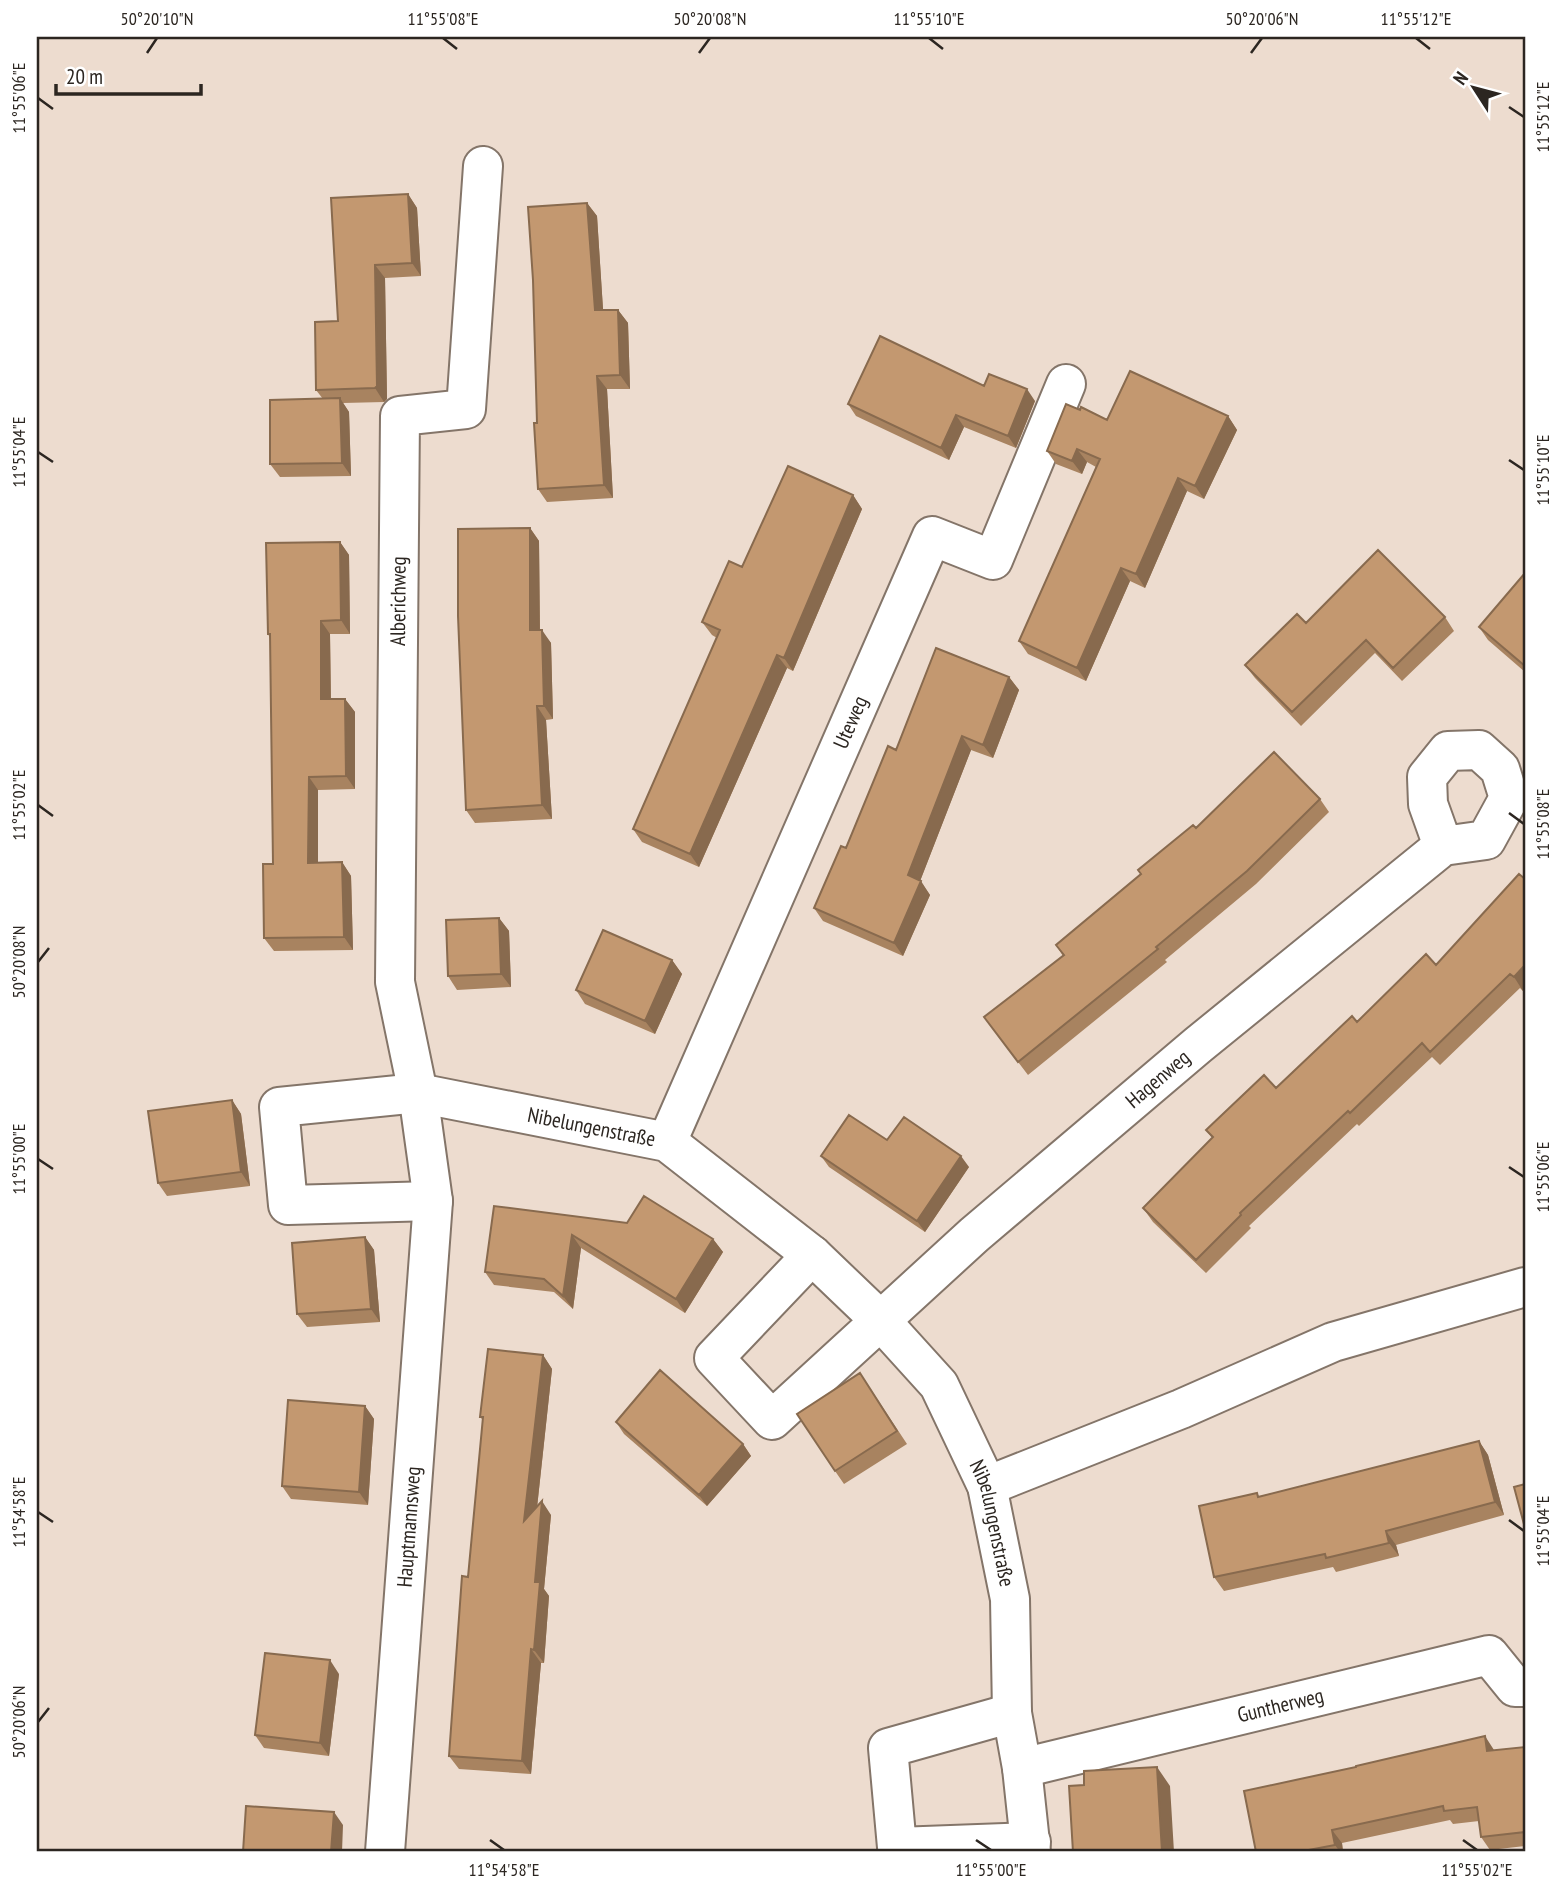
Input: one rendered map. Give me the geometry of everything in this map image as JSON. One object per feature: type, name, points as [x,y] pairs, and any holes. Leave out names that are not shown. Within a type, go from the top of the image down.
[{"type":"street","name":"Alberichweg","points":[[418,1093],[395,982],[400,416],[466,408],[483,166]]},
{"type":"street","name":"Uteweg","points":[[667,1142],[932,536],[993,560],[1066,384]]},
{"type":"street","name":"Hagenweg","points":[[881,1321],[974,1235],[1198,1045],[1443,846]]},
{"type":"street","name":"Nibelungenstraße","points":[[418,1093],[667,1142],[812,1255],[881,1321],[939,1385],[987,1486],[1010,1599],[1012,1713],[1022,1768],[1031,1847],[897,1847],[888,1748],[1012,1713]]},
{"type":"street","name":"Hauptmannsweg","points":[[385,1852],[433,1201],[418,1093]]},
{"type":"street","points":[[418,1093],[279,1107],[288,1205],[433,1201]]},
{"type":"street","points":[[812,1255],[713,1358],[772,1420],[881,1321]]},
{"type":"street","points":[[987,1486],[1181,1409],[1332,1342],[1525,1287]]},
{"type":"street","name":"Guntherweg","points":[[1022,1768],[1489,1655],[1515,1687],[1525,1687]]},
{"type":"building","points":[[408,194],[412,263],[375,265],[377,386],[316,390],[315,322],[338,321],[331,198]]},
{"type":"building","points":[[587,203],[595,310],[618,310],[620,375],[597,376],[604,485],[538,489],[534,423],[537,423],[533,280],[528,207]]},
{"type":"building","points":[[880,336],[984,386],[989,374],[1027,389],[1008,436],[956,415],[941,448],[848,404]]},
{"type":"building","points":[[1130,371],[1228,416],[1195,486],[1178,478],[1136,574],[1121,568],[1077,668],[1019,641],[1100,459],[1077,449],[1072,461],[1047,451],[1066,404],[1080,410],[1081,407],[1107,420]]},
{"type":"building","points":[[340,398],[342,463],[270,464],[270,400]]},
{"type":"building","points":[[788,466],[853,495],[784,658],[777,655],[690,854],[633,829],[720,630],[702,622],[729,561],[742,567]]},
{"type":"building","points":[[530,528],[530,630],[542,630],[544,706],[537,706],[542,805],[466,810],[458,616],[458,529]]},
{"type":"building","points":[[340,542],[341,620],[321,621],[321,699],[345,699],[346,776],[309,777],[308,863],[342,862],[344,937],[264,938],[263,864],[273,864],[266,543]]},
{"type":"building","points":[[1378,550],[1445,617],[1393,668],[1366,640],[1292,712],[1245,665],[1297,614],[1306,623]]},
{"type":"building","points":[[1525,573],[1525,666],[1479,627]]},
{"type":"building","points":[[936,648],[1009,677],[983,745],[962,736],[908,875],[921,881],[894,943],[814,908],[841,846],[846,848],[888,746],[896,750]]},
{"type":"building","points":[[1274,752],[1320,799],[1247,871],[1156,947],[1158,949],[1018,1062],[984,1017],[1064,955],[1056,945],[1141,874],[1138,870],[1193,825],[1196,828]]},
{"type":"building","points":[[1519,874],[1525,879],[1525,965],[1514,977],[1510,974],[1430,1052],[1422,1043],[1240,1213],[1196,1260],[1143,1208],[1213,1137],[1206,1130],[1264,1075],[1276,1088],[1352,1016],[1357,1022],[1426,954],[1436,965]]},
{"type":"building","points":[[499,918],[501,974],[448,976],[446,920]]},
{"type":"building","points":[[603,930],[672,960],[645,1021],[576,990]]},
{"type":"building","points":[[232,1100],[241,1172],[158,1183],[148,1111]]},
{"type":"building","points":[[849,1115],[887,1140],[904,1117],[961,1156],[917,1221],[821,1156]]},
{"type":"building","points":[[644,1196],[713,1239],[676,1299],[572,1235],[563,1296],[544,1279],[485,1272],[494,1206],[627,1223]]},
{"type":"building","points":[[365,1237],[371,1309],[297,1314],[292,1243]]},
{"type":"building","points":[[488,1349],[543,1355],[524,1521],[542,1501],[535,1582],[540,1582],[534,1650],[531,1649],[522,1761],[449,1756],[462,1576],[468,1577]]},
{"type":"building","points":[[660,1370],[743,1444],[699,1495],[616,1422]]},
{"type":"building","points":[[860,1373],[897,1431],[835,1471],[797,1414]]},
{"type":"building","points":[[288,1400],[365,1406],[359,1492],[282,1486]]},
{"type":"building","points":[[1479,1441],[1495,1502],[1386,1531],[1389,1543],[1326,1558],[1325,1554],[1214,1577],[1199,1506],[1257,1493],[1258,1497]]},
{"type":"building","points":[[1525,1484],[1525,1528],[1514,1487]]},
{"type":"building","points":[[265,1653],[330,1660],[320,1743],[255,1735]]},
{"type":"building","points":[[1485,1736],[1487,1751],[1525,1747],[1525,1832],[1481,1837],[1477,1807],[1444,1811],[1443,1806],[1332,1830],[1335,1845],[1298,1852],[1256,1852],[1244,1791]]},
{"type":"building","points":[[1157,1767],[1162,1852],[1073,1852],[1069,1786],[1084,1785],[1084,1771]]},
{"type":"building","points":[[246,1806],[334,1812],[331,1852],[243,1852]]}]
